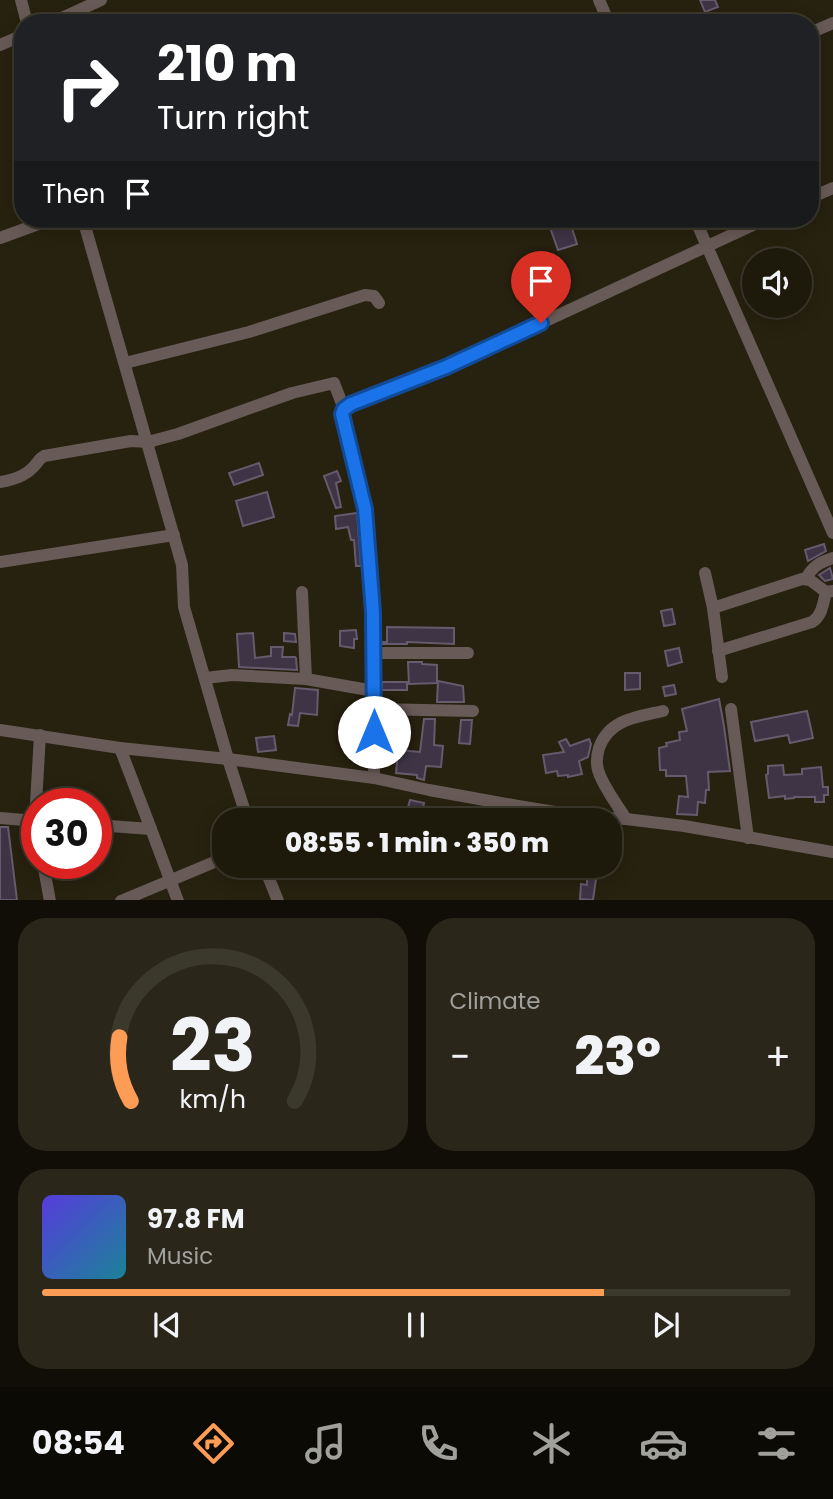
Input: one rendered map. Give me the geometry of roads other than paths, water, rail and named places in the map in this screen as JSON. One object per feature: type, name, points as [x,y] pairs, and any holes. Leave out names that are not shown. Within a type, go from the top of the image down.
[{"type":"street","points":[[71,14],[101,0]]},
{"type":"street","points":[[0,238],[27,228]]},
{"type":"street","points":[[86,228],[182,565],[184,607],[244,808]]},
{"type":"street","points":[[699,228],[833,533]]},
{"type":"street","points":[[374,778],[373,612],[365,509],[342,414],[344,409],[446,367],[747,228]]},
{"type":"street","points":[[125,363],[248,332],[365,295],[374,296],[379,303]]},
{"type":"street","points":[[0,482],[26,474],[44,456],[131,441],[148,442],[292,393],[334,383],[344,409]]},
{"type":"street","points":[[0,562],[174,535]]},
{"type":"street","points":[[806,579],[809,571],[820,562],[833,558]]},
{"type":"street","points":[[705,573],[722,677]]},
{"type":"street","points":[[712,608],[806,579],[830,592],[817,619],[812,622],[719,651]]},
{"type":"street","points":[[302,592],[306,679]]},
{"type":"street","points":[[374,653],[468,653]]},
{"type":"street","points":[[205,678],[232,675],[306,679],[374,691]]},
{"type":"street","points":[[374,709],[472,711]]},
{"type":"street","points":[[731,709],[748,838]]},
{"type":"street","points":[[626,819],[597,768],[597,755],[608,732],[617,723],[663,711]]},
{"type":"street","points":[[0,730],[120,748],[374,778],[579,816],[684,826],[833,852]]},
{"type":"street","points":[[38,788],[40,735]]},
{"type":"street","points":[[120,748],[178,900]]},
{"type":"street","points":[[0,818],[21,822]]},
{"type":"street","points":[[112,826],[151,829]]},
{"type":"street","points":[[123,900],[212,863]]},
{"type":"street","points":[[269,878],[278,900]]},
{"type":"street","points":[[46,879],[50,900]]}]
